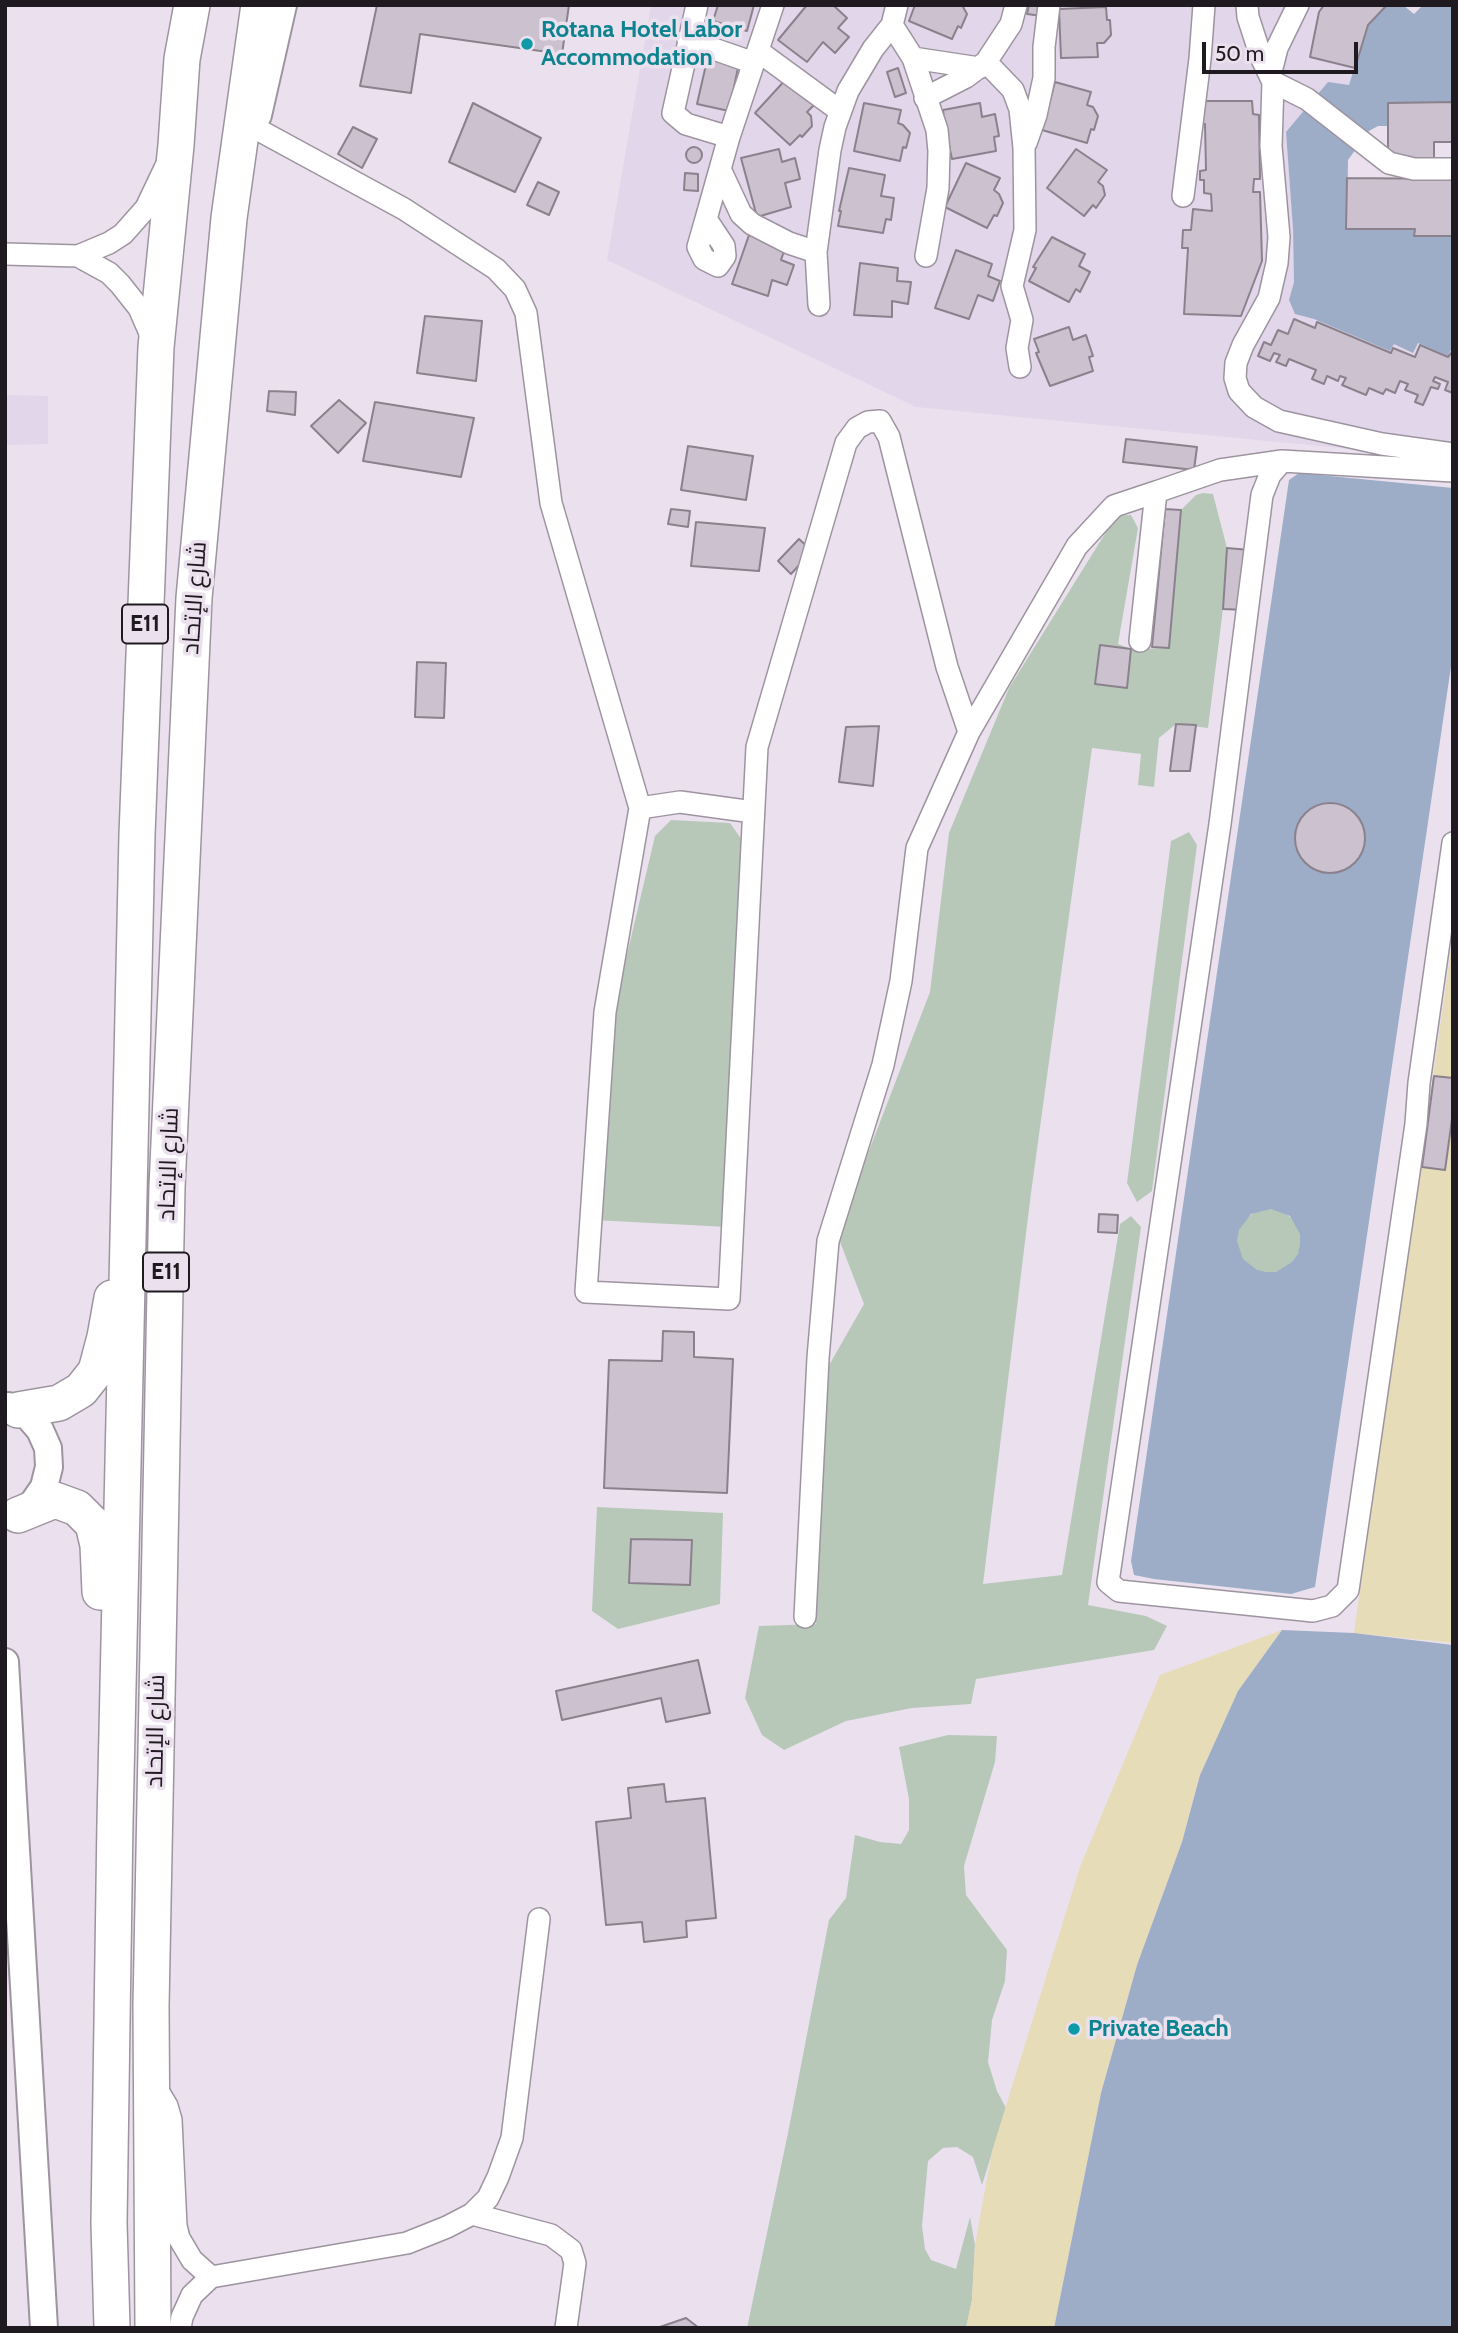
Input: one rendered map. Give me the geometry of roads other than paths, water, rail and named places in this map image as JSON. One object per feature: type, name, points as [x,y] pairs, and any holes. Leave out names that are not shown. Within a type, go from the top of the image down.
[{"type":"highway","name":"شارع الإتحاد","points":[[113,2328],[109,2223],[115,1821],[137,835],[156,347],[182,59],[192,5]]},
{"type":"highway","name":"شارع الإتحاد","points":[[153,2328],[151,2083],[155,1766],[168,1173],[194,598],[229,218],[258,5]]},
{"type":"highway","points":[[12,1408],[59,1403],[81,1390],[96,1371],[105,1337],[130,1191]]},
{"type":"highway","points":[[11,1517],[55,1500],[77,1508],[93,1524],[98,1545],[106,1723],[115,1821]]},
{"type":"street","points":[[229,218],[254,128],[283,5]]},
{"type":"street","points":[[696,5],[673,113],[686,124],[729,137]]},
{"type":"street","points":[[706,219],[729,137],[773,5]]},
{"type":"street","points":[[925,98],[967,77],[983,65],[1011,24],[1016,5]]},
{"type":"street","points":[[1024,148],[1036,115],[1044,78],[1044,47],[1049,5]]},
{"type":"street","points":[[1182,196],[1200,59],[1204,5]]},
{"type":"street","points":[[1247,5],[1248,18],[1271,79],[1307,99],[1389,163],[1414,169],[1453,169]]},
{"type":"street","points":[[1298,5],[1277,48],[1271,79],[1270,116],[1279,237],[1278,263],[1269,298],[1236,363],[1235,378],[1239,391],[1254,407],[1279,421],[1382,444],[1453,454]]},
{"type":"street","points":[[894,15],[913,58],[937,130],[938,188],[926,256]]},
{"type":"street","points":[[819,305],[816,252],[830,150],[840,111],[857,75],[894,15]]},
{"type":"street","points":[[688,40],[756,57],[840,111]]},
{"type":"street","points":[[913,58],[983,65],[1000,75],[1017,97],[1024,148],[1026,230],[1012,286],[1022,320],[1017,348],[1020,366]]},
{"type":"street","points":[[254,128],[404,209],[496,269],[515,289],[526,313],[551,503],[640,808],[605,1013],[586,1292],[729,1299],[757,747],[846,443],[857,428],[868,422],[880,421],[889,436],[896,457],[947,667],[969,732]]},
{"type":"street","points":[[5,254],[78,256],[109,243],[136,222],[146,208],[176,145]]},
{"type":"street","points":[[720,169],[741,214],[752,224],[789,243],[816,252]]},
{"type":"street","points":[[78,256],[109,274],[131,295],[156,347]]},
{"type":"street","points":[[805,1617],[818,1358],[828,1241],[883,1065],[901,981],[917,848],[969,732],[1077,546],[1114,506],[1220,470],[1282,461],[1453,471]]},
{"type":"street","points":[[1282,461],[1270,475],[1262,495],[1220,824],[1108,1582],[1119,1591],[1313,1611],[1332,1606],[1348,1590],[1414,1138],[1419,1083],[1453,843]]},
{"type":"street","points":[[1140,642],[1156,492]]},
{"type":"street","points":[[640,808],[680,802],[752,812]]},
{"type":"street","points":[[11,1517],[33,1503],[44,1486],[49,1467],[48,1448],[40,1430],[27,1415],[12,1408]]},
{"type":"street","points":[[5,1662],[44,2328]]},
{"type":"street","points":[[180,2328],[192,2295],[211,2277],[407,2244],[472,2214],[488,2198],[499,2177],[512,2138],[539,1919]]},
{"type":"street","points":[[151,2083],[167,2106],[171,2120],[176,2226],[192,2260],[211,2277]]},
{"type":"street","points":[[472,2214],[551,2235],[571,2249],[575,2263],[566,2328]]},
{"type":"water","points":[[1387,5],[1403,5],[1414,14],[1423,5],[1453,5],[1453,102],[1389,103],[1388,126],[1378,126],[1369,131],[1348,160],[1347,229],[1415,229],[1415,236],[1453,236],[1453,350],[1448,356],[1418,343],[1413,353],[1394,344],[1390,351],[1314,319],[1295,314],[1289,300],[1294,282],[1286,132],[1328,82],[1349,85],[1368,25]]},
{"type":"water","points":[[1299,473],[1453,488],[1453,653],[1315,1587],[1291,1594],[1134,1575],[1131,1561],[1289,480]],"holes":[[[1327,803],[1349,809],[1363,826],[1363,849],[1350,867],[1339,872],[1317,871],[1308,866],[1300,856],[1295,840],[1297,826],[1306,812]],[[1271,1209],[1290,1216],[1300,1234],[1298,1254],[1292,1262],[1276,1272],[1257,1270],[1243,1259],[1237,1241],[1239,1230],[1251,1214]]]},
{"type":"water","points":[[1282,1630],[1354,1633],[1453,1645],[1453,2328],[1054,2328],[1101,2093],[1137,1965],[1182,1842],[1200,1775],[1238,1691]]},
{"type":"place","name":"Rotana Hotel Labor Accommodation","points":[[527,44]]},
{"type":"place","name":"Private Beach","points":[[1074,2029]]}]
